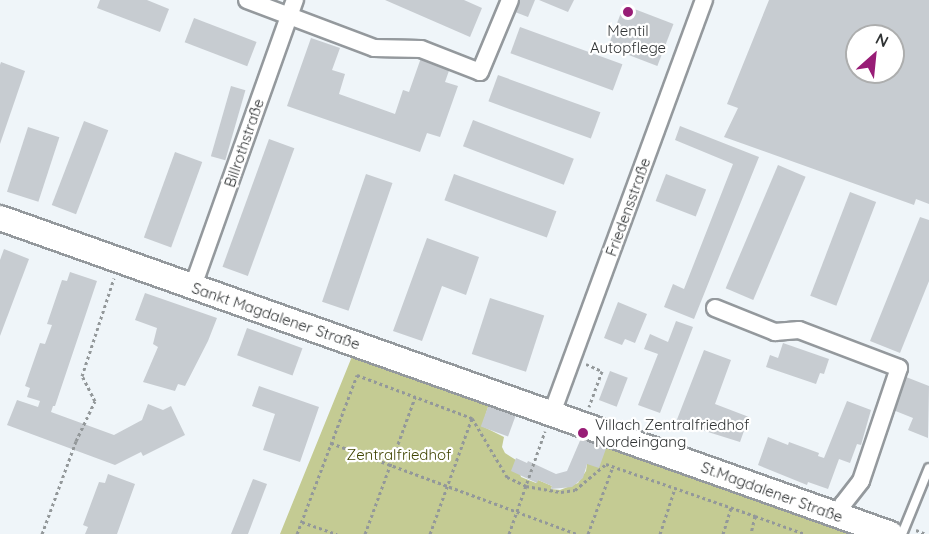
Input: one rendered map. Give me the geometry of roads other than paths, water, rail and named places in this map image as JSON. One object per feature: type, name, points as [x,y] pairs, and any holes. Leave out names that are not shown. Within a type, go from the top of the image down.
[{"type":"street","points":[[247,0],[374,48],[422,49],[480,72],[510,0]]},
{"type":"street","name":"Billrothstraße","points":[[193,286],[295,0]]},
{"type":"street","name":"Friedensstraße","points":[[552,413],[704,0]]},
{"type":"street","name":"Sankt Magdalener Straße","points":[[0,218],[552,413]]},
{"type":"street","points":[[715,308],[775,332],[799,330],[899,368],[861,481],[843,504],[839,515]]},
{"type":"street","name":"St.Magdalener Straße","points":[[552,413],[891,534]]},
{"type":"lane","points":[[902,534],[929,468]]},
{"type":"place","name":"Mentil Autopflege","points":[[628,12]]},
{"type":"place","name":"Villach Zentralfriedhof Nordeingang","points":[[583,433]]},
{"type":"park label","name":"Zentralfriedhof","points":[[399,455]]}]
